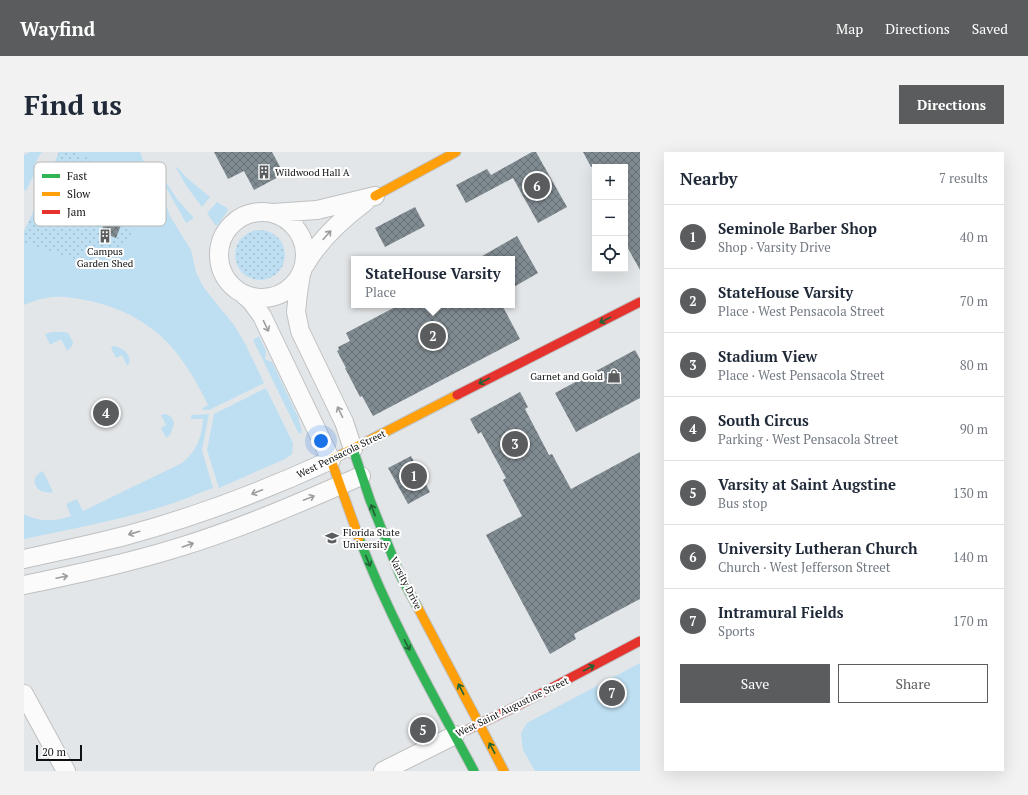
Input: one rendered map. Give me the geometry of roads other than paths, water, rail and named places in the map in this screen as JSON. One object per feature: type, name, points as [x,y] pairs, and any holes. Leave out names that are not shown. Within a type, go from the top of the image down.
[{"type":"main road","points":[[374,196],[456,152]]},
{"type":"main road","name":"West Pensacola Street","points":[[331,460],[640,302]]},
{"type":"main road","name":"Varsity Drive","points":[[353,449],[382,534],[400,575],[504,771]]},
{"type":"main road","points":[[331,460],[378,585],[406,642],[474,771]]},
{"type":"main road","name":"West Saint Augustine Street","points":[[455,735],[519,705],[640,641]]},
{"type":"street","points":[[374,196],[348,215],[329,232],[315,249],[292,286],[277,296],[254,298],[233,287],[224,277],[219,257],[221,243],[228,229],[238,220],[253,213],[318,210],[374,196]]},
{"type":"street","points":[[270,213],[286,219],[298,229],[306,250],[303,270]]},
{"type":"street","name":"Varsity Drive","points":[[303,270],[296,307],[297,321],[300,331],[347,428],[353,449]]},
{"type":"street","points":[[244,294],[262,316],[331,460]]},
{"type":"street","name":"West Pensacola Street","points":[[24,559],[128,535],[190,517],[255,493],[331,460]]},
{"type":"street","points":[[24,585],[116,565],[181,547],[241,526],[361,476]]},
{"type":"street","points":[[24,694],[66,771]]},
{"type":"street","name":"West Saint Augustine Street","points":[[382,771],[455,735]]},
{"type":"place","name":"Wildwood Hall A","points":[[264,172]]},
{"type":"place","name":"University Lutheran Church","points":[[537,186]]},
{"type":"place","name":"Campus Garden Shed","points":[[105,236]]},
{"type":"place","name":"StateHouse Varsity","points":[[433,336]]},
{"type":"place","name":"Garnet and Gold","points":[[614,376]]},
{"type":"place","name":"South Circus","points":[[106,413]]},
{"type":"place","name":"Stadium View","points":[[515,444]]},
{"type":"place","name":"Seminole Barber Shop","points":[[414,476]]},
{"type":"place","name":"Florida State University","points":[[332,538]]},
{"type":"place","name":"Intramural Fields","points":[[612,693]]},
{"type":"place","name":"Varsity at Saint Augstine","points":[[423,730]]}]
